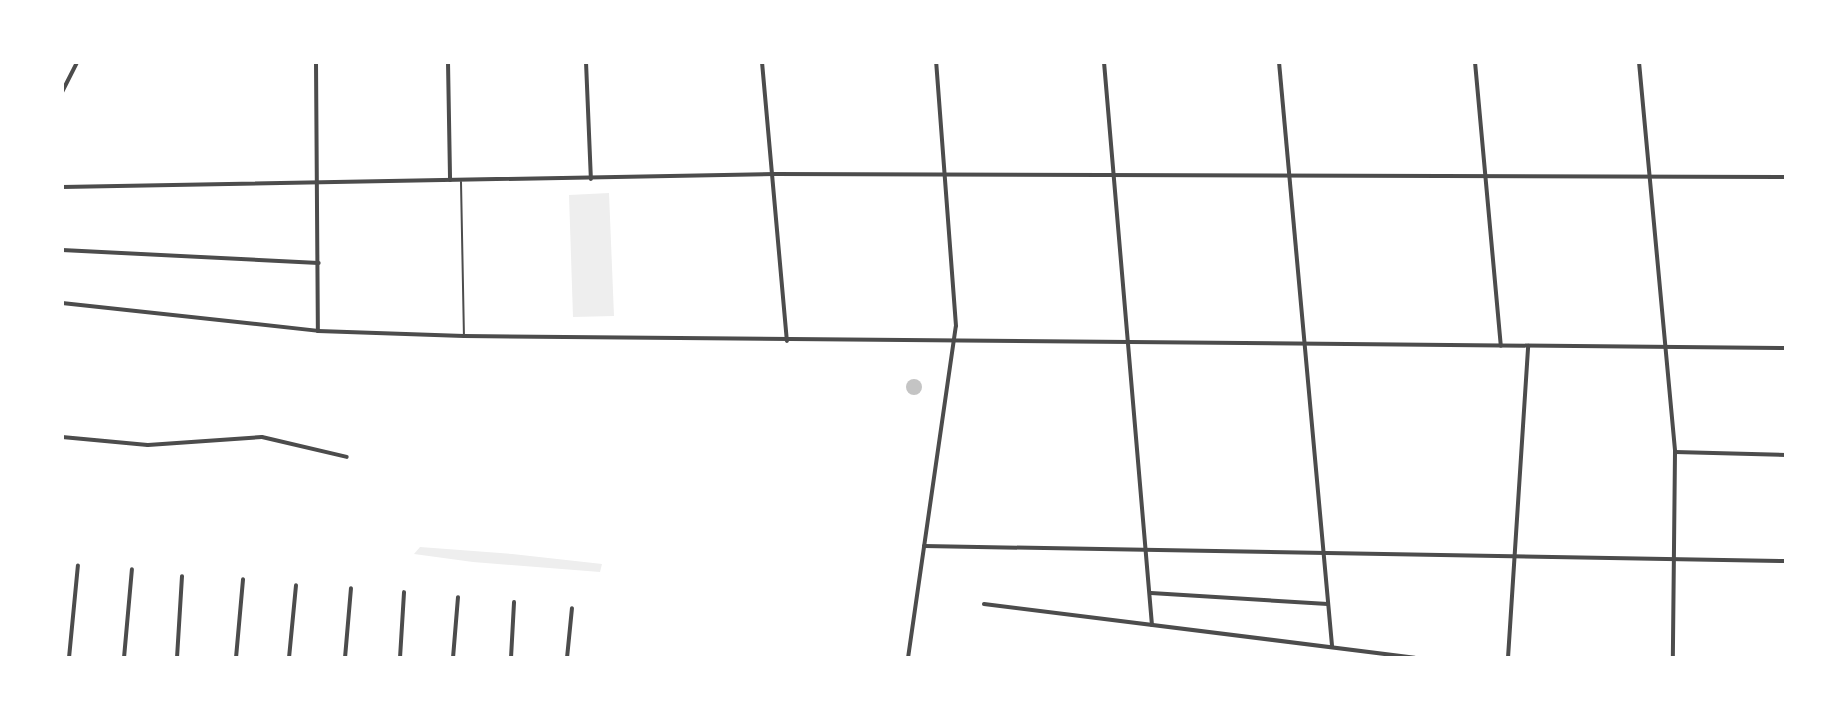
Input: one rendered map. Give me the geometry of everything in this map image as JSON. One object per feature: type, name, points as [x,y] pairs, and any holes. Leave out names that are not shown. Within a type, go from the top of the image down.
[{"type":"street","points":[[62,92],[77,62]]},
{"type":"street","points":[[316,62],[318,331]]},
{"type":"street","points":[[448,62],[450,180]]},
{"type":"street","points":[[586,62],[591,179]]},
{"type":"street","points":[[762,62],[775,174],[787,341]]},
{"type":"street","points":[[908,658],[955,344],[947,174],[936,62]]},
{"type":"street","points":[[1104,62],[1133,345],[1152,625]]},
{"type":"street","points":[[1279,62],[1332,646]]},
{"type":"street","points":[[1475,62],[1501,346]]},
{"type":"street","points":[[1639,62],[1675,452],[1673,658]]},
{"type":"street","points":[[62,187],[775,174],[1290,173],[1786,177]]},
{"type":"street","points":[[62,250],[319,263]]},
{"type":"street","points":[[62,303],[318,331],[464,336],[955,344],[1786,348]]},
{"type":"street","points":[[1508,658],[1528,346]]},
{"type":"street","points":[[62,437],[148,445],[262,437],[347,457]]},
{"type":"street","points":[[1675,452],[1786,455]]},
{"type":"street","points":[[924,546],[1514,561],[1786,561]]},
{"type":"street","points":[[69,658],[78,565]]},
{"type":"street","points":[[124,658],[132,569]]},
{"type":"street","points":[[177,658],[182,576]]},
{"type":"street","points":[[236,658],[243,579]]},
{"type":"street","points":[[289,658],[296,585]]},
{"type":"street","points":[[345,658],[351,588]]},
{"type":"street","points":[[400,658],[404,592]]},
{"type":"street","points":[[1151,593],[1328,604]]},
{"type":"street","points":[[453,658],[458,597]]},
{"type":"street","points":[[511,658],[514,602]]},
{"type":"street","points":[[984,604],[1415,658]]},
{"type":"street","points":[[567,658],[572,608]]},
{"type":"lane","points":[[461,180],[464,336]]},
{"type":"shaded area","points":[[609,193],[614,316],[573,317],[569,195]]},
{"type":"shaded area","points":[[420,547],[602,564],[600,572],[473,562],[414,554]]},
{"type":"building","points":[[914,379],[922,387],[914,395],[906,387]]}]
